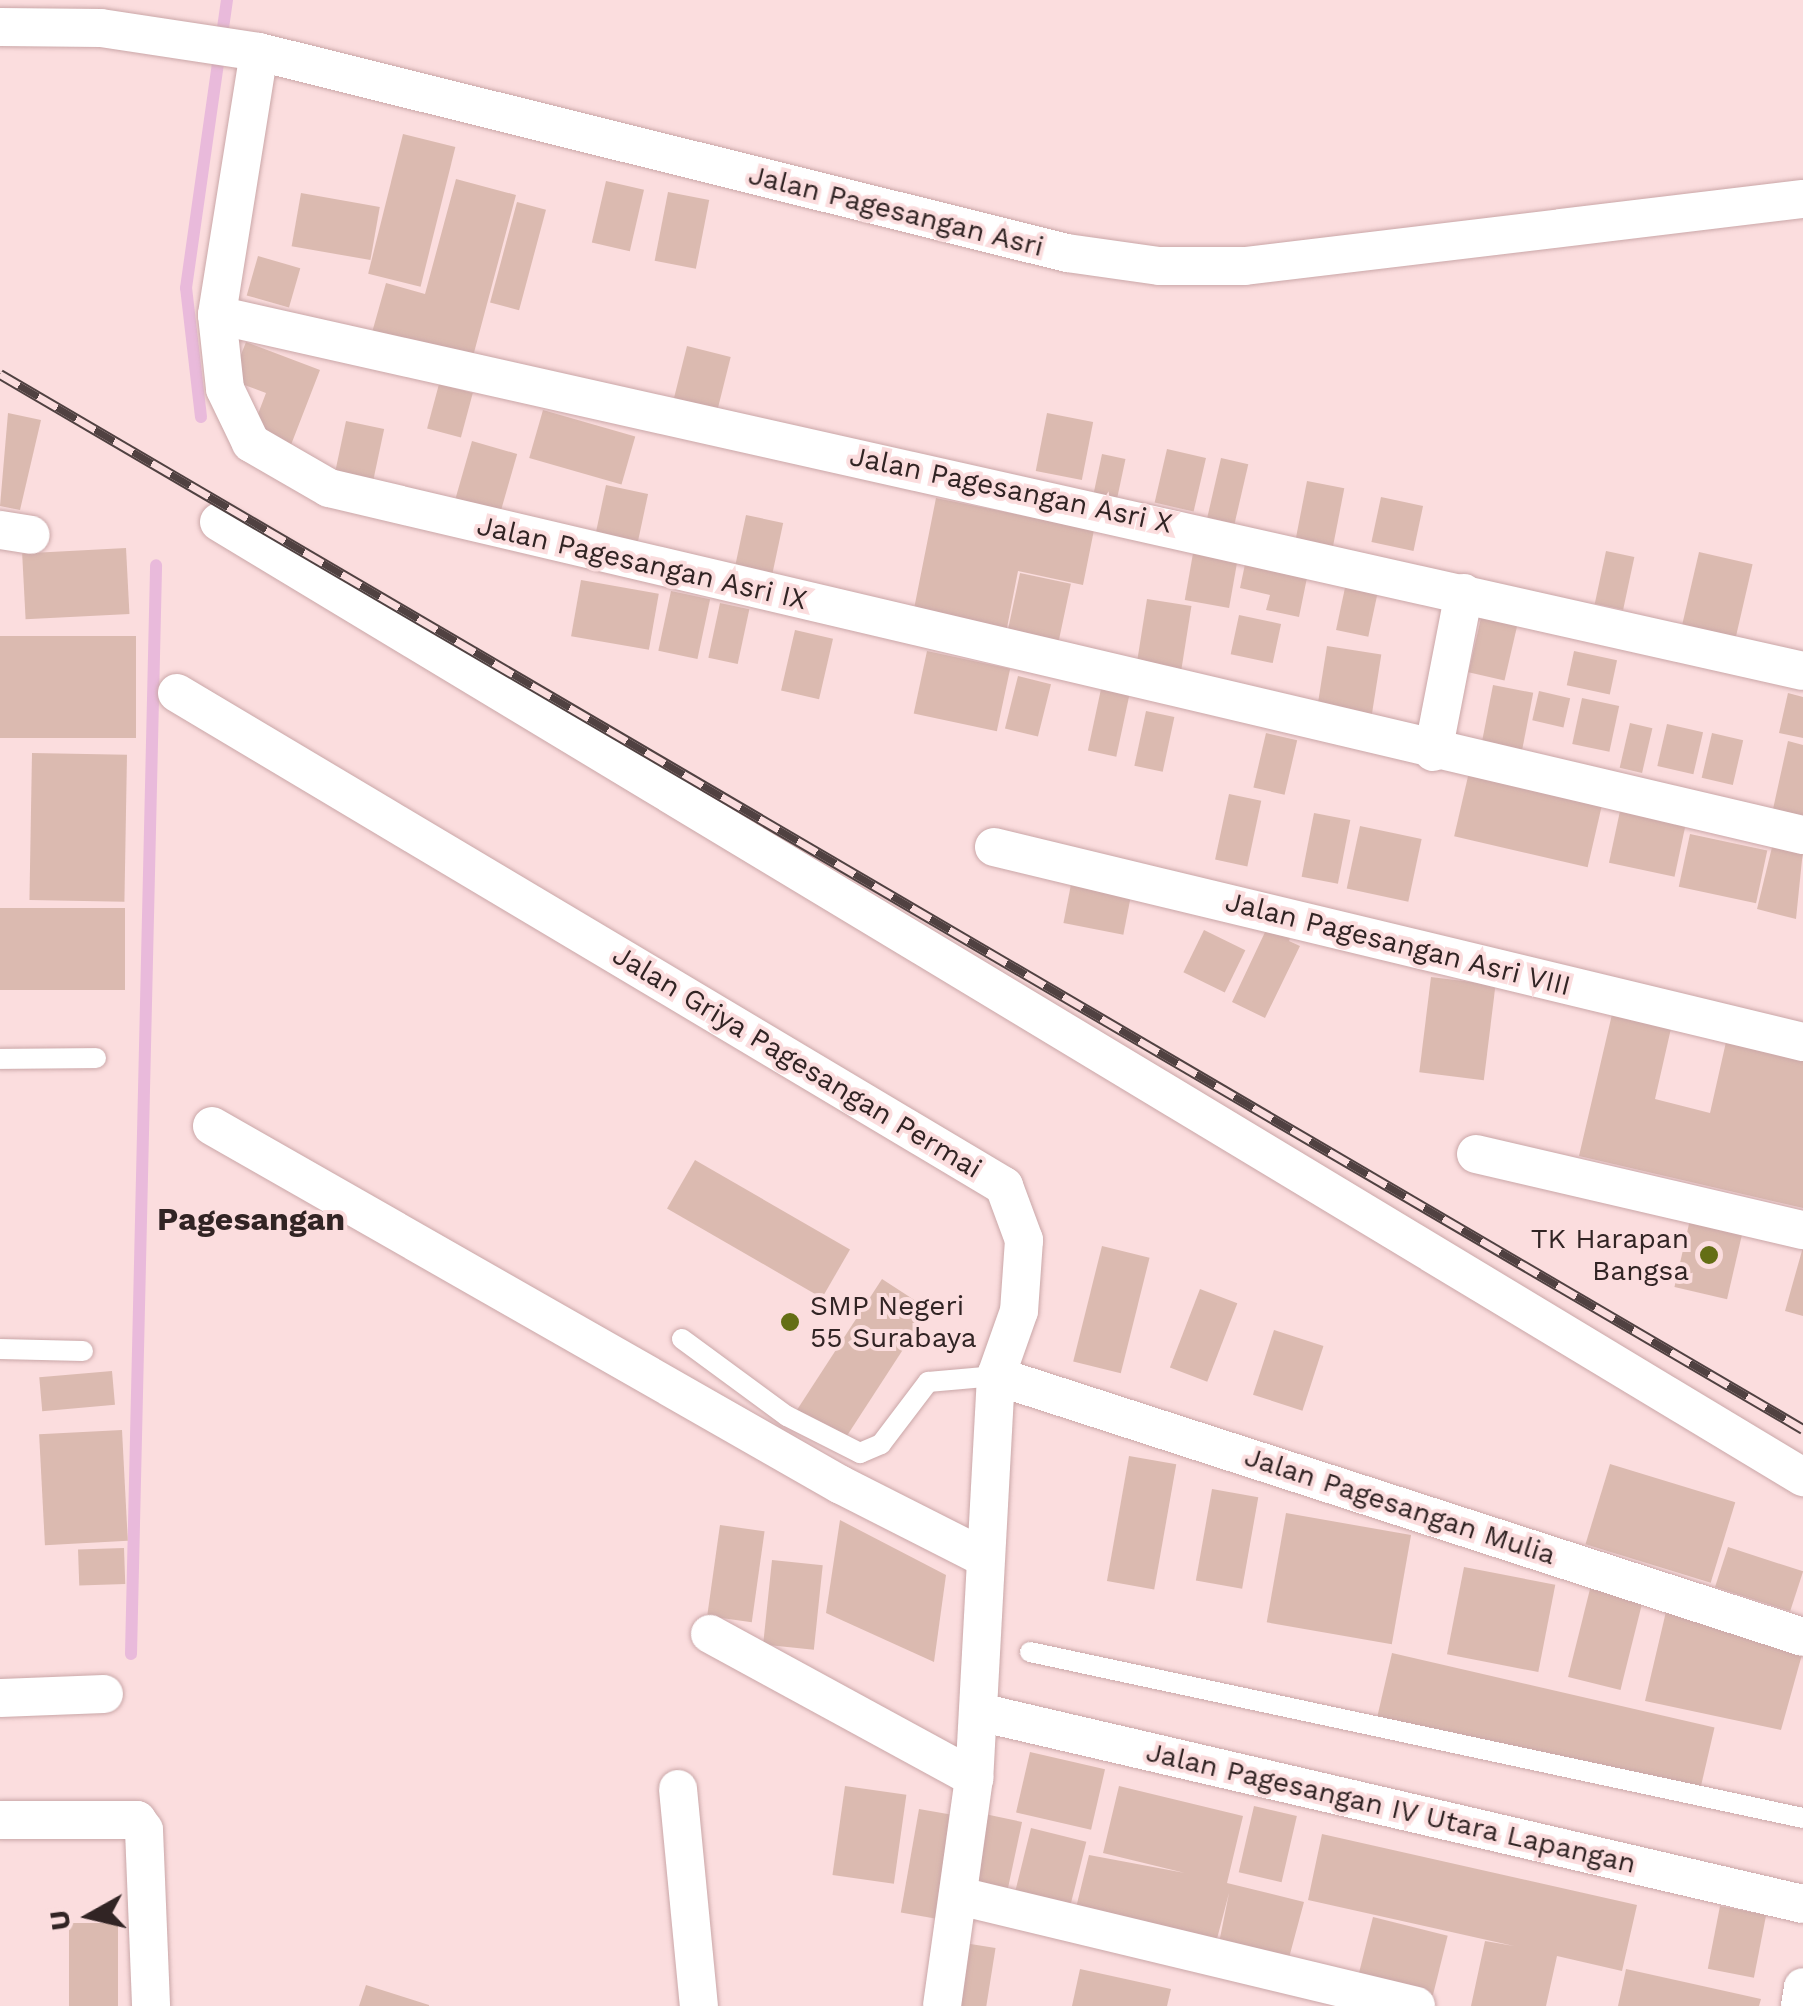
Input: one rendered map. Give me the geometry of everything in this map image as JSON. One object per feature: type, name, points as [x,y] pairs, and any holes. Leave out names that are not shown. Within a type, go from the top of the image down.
[{"type":"street","name":"Jalan Pagesangan Asri","points":[[0,27],[191,39],[254,51],[1068,254],[1159,266],[1244,266],[1803,199]]},
{"type":"street","name":"Jalan Pagesangan Asri IX","points":[[254,51],[217,314],[225,389],[243,434],[330,488],[1433,752],[1803,836]]},
{"type":"street","name":"Jalan Pagesangan Asri X","points":[[217,314],[1803,671]]},
{"type":"street","points":[[219,522],[1803,1477]]},
{"type":"street","points":[[1433,752],[1464,593]]},
{"type":"street","name":"Jalan Griya Pagesangan Permai","points":[[177,692],[1004,1186],[1024,1240],[1019,1311],[996,1376],[984,1557],[980,1712],[960,1896],[942,2006]]},
{"type":"street","name":"Jalan Pagesangan Asri VIII","points":[[994,847],[1803,1042]]},
{"type":"street","points":[[212,1126],[806,1466],[984,1557]]},
{"type":"street","points":[[1476,1154],[1803,1230]]},
{"type":"street","name":"Jalan Pagesangan Mulia","points":[[996,1376],[1803,1637]]},
{"type":"street","points":[[710,1634],[974,1778]]},
{"type":"street","points":[[0,1698],[104,1694]]},
{"type":"street","name":"Jalan Pagesangan IV Utara Lapangan","points":[[980,1712],[1803,1904]]},
{"type":"street","points":[[678,1789],[699,2006]]},
{"type":"street","points":[[0,1820],[136,1820],[144,1830],[151,2006]]},
{"type":"street","points":[[960,1896],[1416,2006]]},
{"type":"street","points":[[1800,2006],[1803,1988]]},
{"type":"lane","points":[[0,1059],[96,1058]]},
{"type":"lane","points":[[682,1339],[787,1416],[860,1453],[880,1444],[928,1382],[996,1376]]},
{"type":"lane","points":[[0,1349],[83,1351]]},
{"type":"lane","points":[[1030,1652],[1803,1818]]},
{"type":"building","points":[[403,134],[455,147],[421,287],[368,274]]},
{"type":"building","points":[[456,179],[516,195],[471,364],[371,336],[386,283],[425,294]]},
{"type":"building","points":[[606,181],[644,190],[630,251],[592,242]]},
{"type":"building","points":[[668,192],[709,200],[696,269],[655,261]]},
{"type":"building","points":[[301,193],[380,207],[370,260],[292,246]]},
{"type":"building","points":[[517,202],[546,210],[519,310],[490,302]]},
{"type":"building","points":[[258,256],[300,268],[289,308],[247,295]]},
{"type":"building","points":[[246,342],[320,370],[289,450],[250,435],[266,393],[231,380]]},
{"type":"building","points":[[687,346],[731,357],[714,422],[671,411]]},
{"type":"building","points":[[439,384],[473,393],[461,437],[427,428]]},
{"type":"building","points":[[543,410],[635,436],[621,485],[529,458]]},
{"type":"building","points":[[8,413],[41,420],[20,510],[0,506]]},
{"type":"building","points":[[1047,413],[1093,422],[1082,480],[1036,471]]},
{"type":"building","points":[[346,421],[384,429],[371,492],[333,484]]},
{"type":"building","points":[[472,441],[517,454],[496,528],[451,515]]},
{"type":"building","points":[[1167,449],[1206,458],[1194,512],[1155,503]]},
{"type":"building","points":[[1102,454],[1125,459],[1116,504],[1092,499]]},
{"type":"building","points":[[1221,458],[1248,464],[1235,524],[1207,517]]},
{"type":"building","points":[[1307,481],[1344,488],[1332,554],[1294,547]]},
{"type":"building","points":[[606,485],[648,494],[635,556],[593,547]]},
{"type":"building","points":[[1381,497],[1423,506],[1413,551],[1371,542]]},
{"type":"building","points":[[936,498],[1094,530],[1083,585],[1018,571],[1005,638],[912,619]]},
{"type":"building","points":[[746,515],[783,523],[772,574],[735,566]]},
{"type":"building","points":[[1195,542],[1239,550],[1229,608],[1185,600]]},
{"type":"building","points":[[126,548],[129,614],[26,619],[22,553]]},
{"type":"building","points":[[1248,550],[1310,563],[1299,617],[1266,610],[1270,595],[1240,588]]},
{"type":"building","points":[[1606,551],[1634,557],[1623,610],[1595,604]]},
{"type":"building","points":[[1699,552],[1753,564],[1735,638],[1682,626]]},
{"type":"building","points":[[1020,573],[1071,584],[1057,649],[1006,639]]},
{"type":"building","points":[[581,580],[659,594],[649,650],[571,636]]},
{"type":"building","points":[[1346,583],[1378,590],[1368,637],[1336,630]]},
{"type":"building","points":[[671,591],[710,599],[697,659],[658,651]]},
{"type":"building","points":[[1147,599],[1191,606],[1180,680],[1135,673]]},
{"type":"building","points":[[720,603],[749,609],[738,664],[708,658]]},
{"type":"building","points":[[1484,605],[1520,613],[1505,681],[1468,672]]},
{"type":"building","points":[[1239,615],[1281,624],[1273,663],[1231,654]]},
{"type":"building","points":[[795,630],[833,639],[819,699],[781,690]]},
{"type":"building","points":[[0,636],[136,636],[136,738],[0,738]]},
{"type":"building","points":[[1327,646],[1381,655],[1371,722],[1316,713]]},
{"type":"building","points":[[927,651],[1010,669],[997,731],[914,714]]},
{"type":"building","points":[[1574,651],[1617,660],[1610,694],[1567,685]]},
{"type":"building","points":[[1018,676],[1051,684],[1038,737],[1005,728]]},
{"type":"building","points":[[1493,685],[1533,693],[1520,759],[1480,751]]},
{"type":"building","points":[[1101,689],[1129,695],[1116,757],[1088,751]]},
{"type":"building","points":[[1539,691],[1570,698],[1563,727],[1532,720]]},
{"type":"building","points":[[1788,693],[1803,697],[1803,738],[1779,733]]},
{"type":"building","points":[[1582,698],[1619,706],[1609,752],[1572,744]]},
{"type":"building","points":[[1146,711],[1174,717],[1163,772],[1134,766]]},
{"type":"building","points":[[1630,723],[1652,728],[1642,773],[1620,768]]},
{"type":"building","points":[[1667,724],[1703,732],[1693,774],[1657,766]]},
{"type":"building","points":[[1266,733],[1297,740],[1285,795],[1253,788]]},
{"type":"building","points":[[1712,733],[1743,740],[1733,785],[1702,778]]},
{"type":"building","points":[[1788,741],[1803,745],[1803,816],[1773,809]]},
{"type":"building","points":[[32,753],[127,755],[124,902],[29,900]]},
{"type":"building","points":[[1469,772],[1602,803],[1588,867],[1454,836]]},
{"type":"building","points":[[1229,794],[1261,801],[1247,866],[1215,860]]},
{"type":"building","points":[[1620,811],[1686,825],[1675,877],[1609,863]]},
{"type":"building","points":[[1314,813],[1350,820],[1338,884],[1302,877]]},
{"type":"building","points":[[1360,826],[1422,839],[1408,902],[1347,889]]},
{"type":"building","points":[[1690,834],[1767,850],[1756,903],[1679,887]]},
{"type":"building","points":[[1773,843],[1803,850],[1796,919],[1757,909]]},
{"type":"building","points":[[1073,874],[1133,886],[1123,935],[1063,923]]},
{"type":"building","points":[[0,908],[125,908],[125,990],[0,990]]},
{"type":"building","points":[[1294,928],[1289,941],[1300,946],[1265,1018],[1232,1002],[1266,930]]},
{"type":"building","points":[[1204,930],[1245,950],[1225,992],[1183,972]]},
{"type":"building","points":[[1431,977],[1496,985],[1484,1080],[1419,1072]]},
{"type":"building","points":[[1613,1010],[1672,1024],[1655,1099],[1710,1113],[1728,1033],[1803,1051],[1803,1208],[1579,1156]]},
{"type":"building","points":[[695,1160],[850,1250],[822,1298],[667,1208]]},
{"type":"building","name":"TK Harapan Bangsa","points":[[1692,1211],[1745,1223],[1727,1299],[1674,1287]]},
{"type":"building","points":[[1102,1246],[1150,1258],[1121,1373],[1073,1361]]},
{"type":"building","points":[[1803,1247],[1803,1316],[1785,1311]]},
{"type":"building","points":[[882,1279],[929,1309],[843,1442],[796,1412]]},
{"type":"building","points":[[1200,1289],[1237,1303],[1207,1382],[1170,1367]]},
{"type":"building","points":[[1274,1330],[1323,1346],[1302,1411],[1253,1395]]},
{"type":"building","points":[[112,1371],[115,1405],[42,1411],[39,1377]]},
{"type":"building","points":[[122,1430],[128,1541],[45,1545],[39,1434]]},
{"type":"building","points":[[1129,1456],[1176,1464],[1154,1589],[1107,1581]]},
{"type":"building","points":[[1610,1464],[1735,1502],[1711,1583],[1585,1544]]},
{"type":"building","points":[[1212,1489],[1258,1497],[1242,1589],[1196,1581]]},
{"type":"building","points":[[1286,1513],[1411,1535],[1392,1644],[1267,1622]]},
{"type":"building","points":[[840,1520],[946,1575],[934,1662],[826,1613]]},
{"type":"building","points":[[720,1525],[765,1531],[752,1622],[707,1616]]},
{"type":"building","points":[[1728,1547],[1803,1571],[1790,1611],[1715,1587]]},
{"type":"building","points":[[124,1548],[125,1584],[79,1586],[78,1550]]},
{"type":"building","points":[[772,1560],[823,1565],[814,1650],[763,1645]]},
{"type":"building","points":[[1464,1567],[1555,1585],[1538,1672],[1447,1654]]},
{"type":"building","points":[[1593,1577],[1645,1590],[1620,1690],[1568,1677]]},
{"type":"building","points":[[1668,1603],[1803,1651],[1781,1730],[1645,1701]]},
{"type":"building","points":[[1392,1653],[1715,1727],[1700,1792],[1377,1717]]},
{"type":"building","points":[[1030,1752],[1105,1769],[1091,1830],[1016,1812]]},
{"type":"building","points":[[845,1786],[906,1795],[894,1884],[832,1875]]},
{"type":"building","points":[[1119,1786],[1243,1816],[1227,1883],[1304,1902],[1286,1969],[1217,1953],[1229,1893],[1213,1954],[1073,1920],[1089,1855],[1185,1873],[1103,1853]]},
{"type":"building","points":[[1254,1806],[1297,1816],[1282,1882],[1239,1872]]},
{"type":"building","points":[[919,1809],[960,1816],[942,1920],[901,1912]]},
{"type":"building","points":[[980,1813],[1022,1822],[1007,1894],[965,1885]]},
{"type":"building","points":[[1031,1828],[1086,1842],[1068,1915],[1013,1901]]},
{"type":"building","points":[[1322,1834],[1637,1905],[1622,1971],[1557,1956],[1546,2006],[1471,2006],[1485,1941],[1514,1946],[1308,1900]]},
{"type":"building","points":[[1720,1906],[1766,1915],[1754,1978],[1708,1969]]},
{"type":"building","points":[[1373,1917],[1448,1936],[1430,2006],[1355,1989]]},
{"type":"building","points":[[69,1923],[118,1923],[118,2006],[69,2006]]},
{"type":"building","points":[[958,1942],[996,1948],[986,2006],[948,2005]]},
{"type":"building","points":[[1080,1969],[1171,1989],[1167,2006],[1072,2006]]},
{"type":"building","points":[[1626,1969],[1761,1999],[1759,2006],[1618,2006]]},
{"type":"building","points":[[366,1985],[429,2005],[429,2006],[359,2006]]},
{"type":"waterway","points":[[201,417],[186,288],[227,0]]},
{"type":"waterway","points":[[131,1654],[156,565]]},
{"type":"railway","points":[[0,374],[1803,1429]]},
{"type":"place","name":"TK Harapan Bangsa","points":[[1709,1255]]},
{"type":"place","name":"SMP Negeri 55 Surabaya","points":[[790,1322]]},
{"type":"district","name":"Pagesangan","points":[[251,1219]]}]
